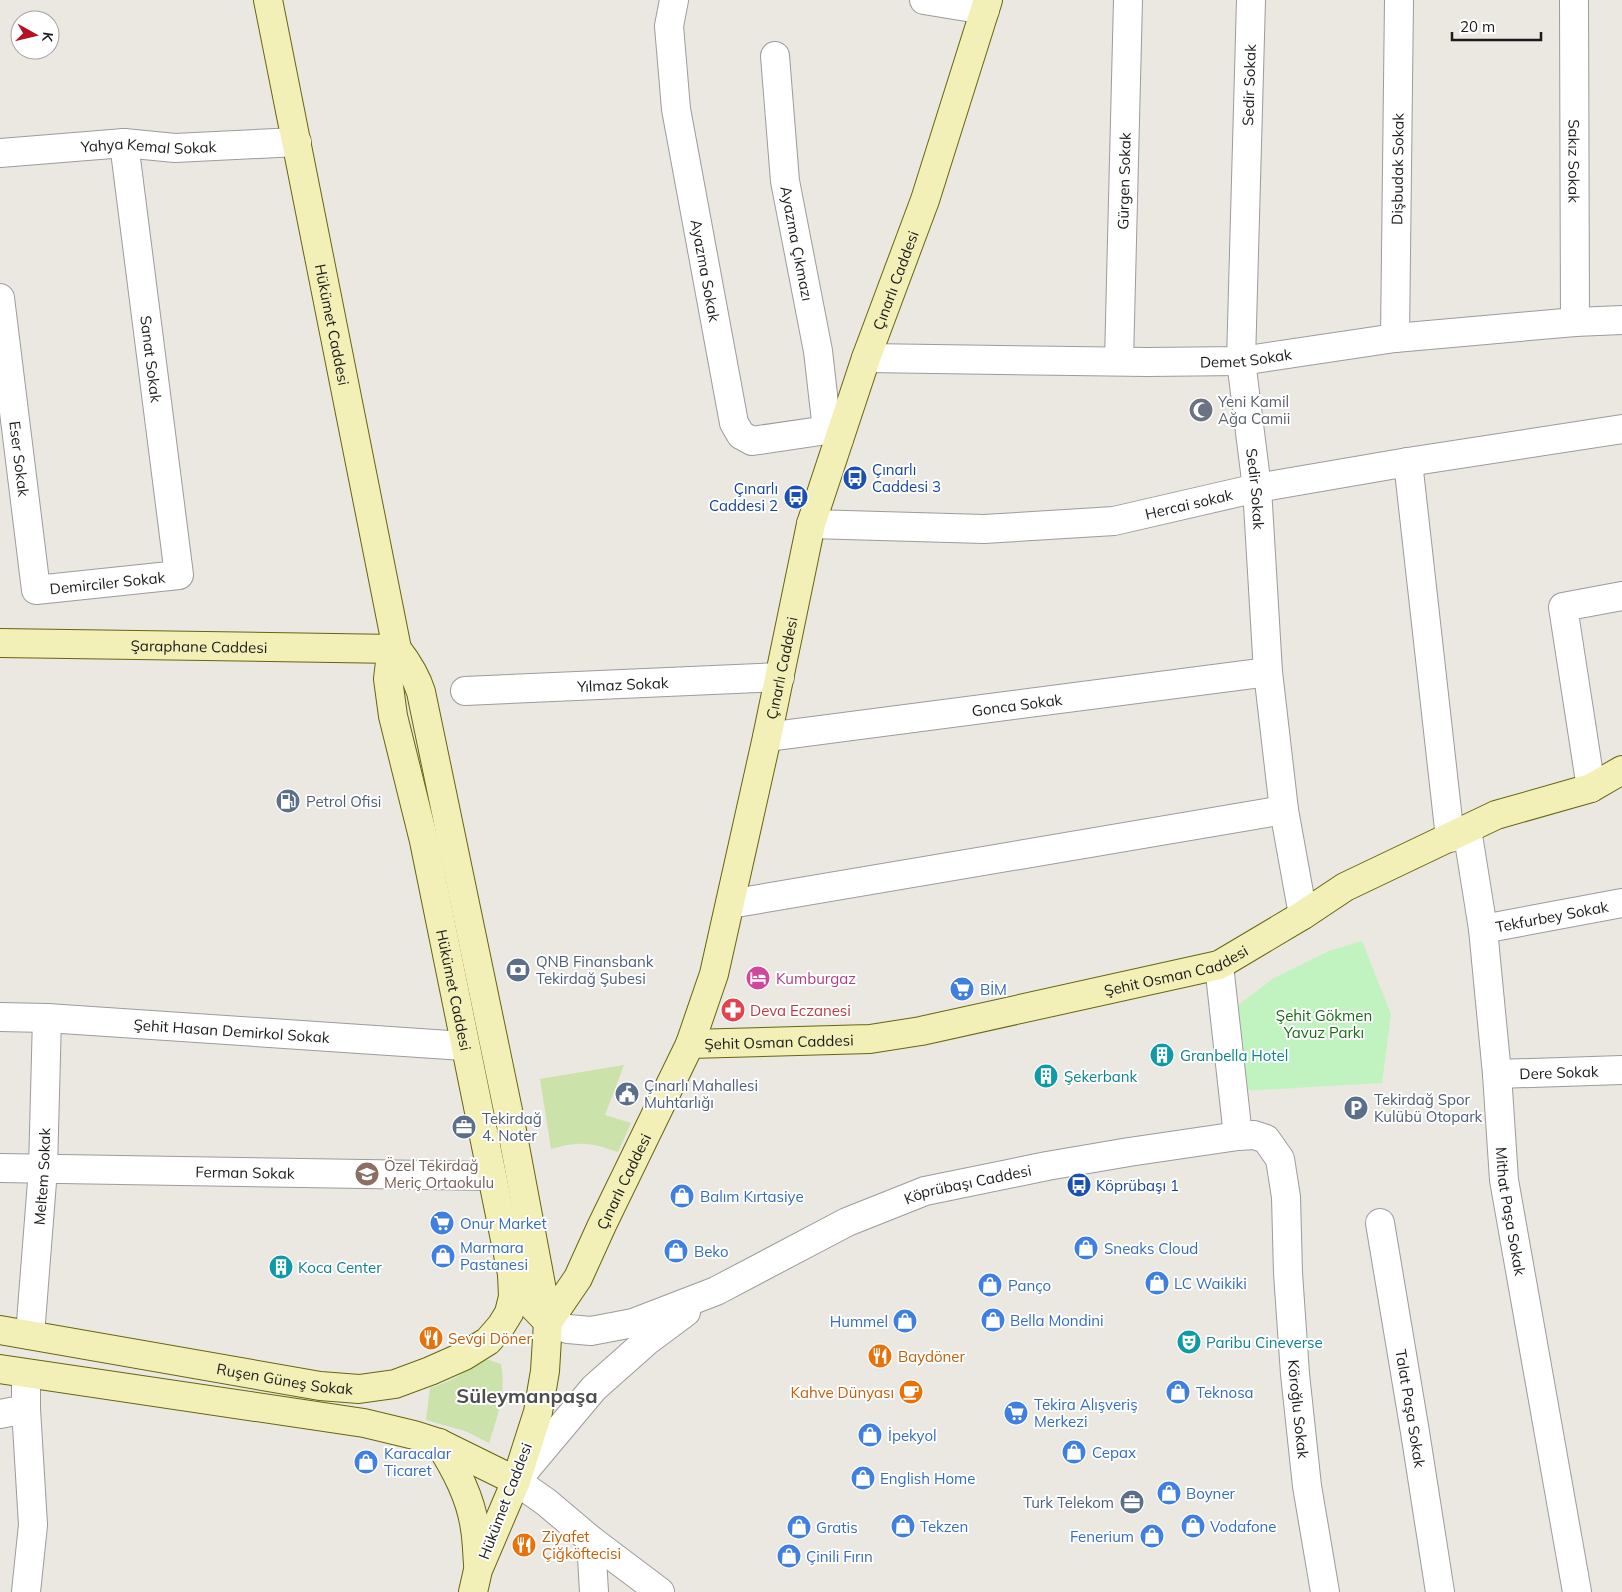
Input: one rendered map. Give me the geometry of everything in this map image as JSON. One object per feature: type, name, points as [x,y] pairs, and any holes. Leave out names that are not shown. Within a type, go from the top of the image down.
[{"type":"street","name":"Hükümet Caddesi","points":[[268,0],[397,649],[410,668],[421,692],[513,1139],[548,1322],[546,1364],[538,1412],[516,1481],[476,1581]]},
{"type":"street","name":"Ayazma Sokak","points":[[674,0],[669,26],[676,109],[734,423],[741,435],[752,441],[833,435]]},
{"type":"street","points":[[924,0],[986,5]]},
{"type":"street","name":"Gürgen Sokak","points":[[1118,362],[1128,0]]},
{"type":"street","name":"Sedir Sokak","points":[[1251,0],[1241,360],[1256,488],[1268,672],[1284,810],[1303,915]]},
{"type":"street","name":"Dişbudak Sokak","points":[[1395,338],[1398,0]]},
{"type":"street","name":"Sakız Sokak","points":[[1574,0],[1575,322]]},
{"type":"street","name":"Çınarlı Caddesi","points":[[548,1322],[578,1278],[690,1044],[714,974],[780,677],[811,524],[833,435],[866,358],[925,200],[986,5]]},
{"type":"street","name":"Ayazma Çıkmazı","points":[[775,56],[786,181],[833,435]]},
{"type":"street","name":"Yahya Kemal Sokak","points":[[0,153],[124,143],[175,148],[297,142]]},
{"type":"street","name":"Sanat Sokak","points":[[124,143],[179,575]]},
{"type":"street","name":"Eser Sokak","points":[[0,298],[36,590]]},
{"type":"street","name":"Demet Sokak","points":[[866,358],[1118,362],[1241,360],[1395,338],[1575,322],[1622,320]]},
{"type":"street","name":"Hercai sokak","points":[[811,524],[984,530],[1114,520],[1256,488],[1622,429]]},
{"type":"street","name":"Mithat Paşa Sokak","points":[[1408,462],[1458,833],[1483,929],[1497,1074],[1504,1180],[1577,1592]]},
{"type":"street","name":"Demirciler Sokak","points":[[36,590],[179,575]]},
{"type":"street","points":[[1591,788],[1563,607],[1622,596]]},
{"type":"street","name":"Şaraphane Caddesi","points":[[0,643],[397,649]]},
{"type":"street","name":"Hükümet Caddesi","points":[[397,649],[390,662],[388,679],[393,716],[424,841],[490,1176],[512,1274],[527,1300],[548,1322]]},
{"type":"street","name":"Gonca Sokak","points":[[767,737],[1268,672]]},
{"type":"street","name":"Yılmaz Sokak","points":[[465,692],[780,677]]},
{"type":"street","name":"Şehit Osman Caddesi","points":[[690,1044],[870,1039],[921,1031],[1219,965],[1303,915],[1345,887],[1496,815],[1591,788],[1622,770]]},
{"type":"street","points":[[730,904],[1284,810]]},
{"type":"street","points":[[424,841],[452,837]]},
{"type":"street","name":"Tekfurbey Sokak","points":[[1483,929],[1622,903]]},
{"type":"street","points":[[1219,965],[1238,1136]]},
{"type":"street","name":"Şehit Hasan Demirkol Sokak","points":[[0,1017],[47,1018],[464,1046]]},
{"type":"street","name":"Meltem Sokak","points":[[30,1335],[43,1169],[47,1018]]},
{"type":"street","name":"Dere Sokak","points":[[1497,1074],[1622,1070]]},
{"type":"street","name":"Köroğlu Sokak","points":[[1238,1136],[1254,1135],[1266,1139],[1280,1159],[1286,1197],[1288,1272],[1295,1374],[1307,1486],[1325,1592]]},
{"type":"street","name":"Köprübaşı Caddesi","points":[[548,1322],[568,1329],[591,1331],[633,1323],[716,1290],[847,1222],[925,1191],[1055,1164],[1238,1136]]},
{"type":"street","name":"Ferman Sokak","points":[[0,1168],[490,1176]]},
{"type":"street","name":"Talat Paşa Sokak","points":[[1380,1223],[1440,1592]]},
{"type":"street","name":"Ruşen Güneş Sokak","points":[[0,1330],[320,1386],[359,1389],[395,1384],[430,1371],[464,1356],[488,1341],[509,1313],[513,1297],[512,1274]]},
{"type":"street","name":"Köprübaşı Caddesi","points":[[516,1481],[605,1377],[647,1341],[716,1290]]},
{"type":"street","points":[[26,1592],[34,1525],[26,1409],[13,1371],[30,1335]]},
{"type":"street","points":[[13,1371],[364,1424],[414,1435],[439,1444],[516,1481],[660,1592]]},
{"type":"street","points":[[0,1414],[26,1409]]},
{"type":"street","points":[[439,1444],[461,1482],[468,1502],[475,1528],[476,1581]]},
{"type":"street","points":[[591,1540],[594,1592]]},
{"type":"green space","name":"Şehit Gökmen Yavuz Parkı","points":[[1362,941],[1391,1014],[1382,1083],[1242,1091],[1233,1009],[1274,978],[1329,951]]},
{"type":"green space","points":[[624,1065],[605,1115],[631,1123],[618,1152],[600,1146],[584,1144],[551,1149],[540,1079]]},
{"type":"green space","points":[[483,1358],[501,1364],[502,1375],[502,1394],[489,1443],[465,1431],[426,1420],[430,1388],[458,1376]]},
{"type":"place","name":"Yeni Kamil Ağa Camii","points":[[1201,410]]},
{"type":"place","name":"Çınarlı Caddesi 3","points":[[855,478]]},
{"type":"place","name":"Çınarlı Caddesi 2","points":[[796,497]]},
{"type":"place","name":"Petrol Ofisi","points":[[288,801]]},
{"type":"place","name":"QNB Finansbank Tekirdağ Şubesi","points":[[518,970]]},
{"type":"place","name":"Kumburgaz","points":[[758,978]]},
{"type":"place","name":"BİM","points":[[962,989]]},
{"type":"place","name":"Deva Eczanesi","points":[[733,1010]]},
{"type":"place","name":"Granbella Hotel","points":[[1162,1055]]},
{"type":"place","name":"Şekerbank","points":[[1046,1076]]},
{"type":"place","name":"Çınarlı Mahallesi Muhtarlığı","points":[[627,1094]]},
{"type":"place","name":"Tekirdağ Spor Kulübü Otopark","points":[[1356,1108]]},
{"type":"place","name":"Tekirdağ 4. Noter","points":[[464,1127]]},
{"type":"place","name":"Özel Tekirdağ Meriç Ortaokulu","points":[[367,1174]]},
{"type":"place","name":"Köprübaşı 1","points":[[1079,1185]]},
{"type":"place","name":"Balım Kırtasiye","points":[[682,1196]]},
{"type":"place","name":"Onur Market","points":[[442,1223]]},
{"type":"place","name":"Sneaks Cloud","points":[[1086,1248]]},
{"type":"place","name":"Beko","points":[[676,1251]]},
{"type":"place","name":"Marmara Pastanesi","points":[[443,1256]]},
{"type":"place","name":"Koca Center","points":[[281,1267]]},
{"type":"place","name":"LC Waikiki","points":[[1157,1283]]},
{"type":"place","name":"Panço","points":[[990,1285]]},
{"type":"place","name":"Bella Mondini","points":[[993,1320]]},
{"type":"place","name":"Hummel","points":[[905,1321]]},
{"type":"place","name":"Sevgi Döner","points":[[431,1338]]},
{"type":"place","name":"Paribu Cineverse","points":[[1189,1342]]},
{"type":"place","name":"Baydöner","points":[[880,1356]]},
{"type":"place","name":"Kahve Dünyası","points":[[911,1392]]},
{"type":"place","name":"Teknosa","points":[[1178,1392]]},
{"type":"place","name":"Tekira Alışveriş Merkezi","points":[[1016,1413]]},
{"type":"place","name":"İpekyol","points":[[870,1435]]},
{"type":"place","name":"Cepax","points":[[1074,1452]]},
{"type":"place","name":"Karacalar Ticaret","points":[[366,1462]]},
{"type":"place","name":"English Home","points":[[863,1478]]},
{"type":"place","name":"Boyner","points":[[1169,1493]]},
{"type":"place","name":"Turk Telekom","points":[[1132,1502]]},
{"type":"place","name":"Tekzen","points":[[903,1526]]},
{"type":"place","name":"Vodafone","points":[[1193,1526]]},
{"type":"place","name":"Gratis","points":[[799,1527]]},
{"type":"place","name":"Fenerium","points":[[1152,1536]]},
{"type":"place","name":"Ziyafet Çiğköftecisi","points":[[524,1545]]},
{"type":"place","name":"Çinili Fırın","points":[[789,1556]]},
{"type":"district","name":"Süleymanpaşa","points":[[527,1395]]}]
